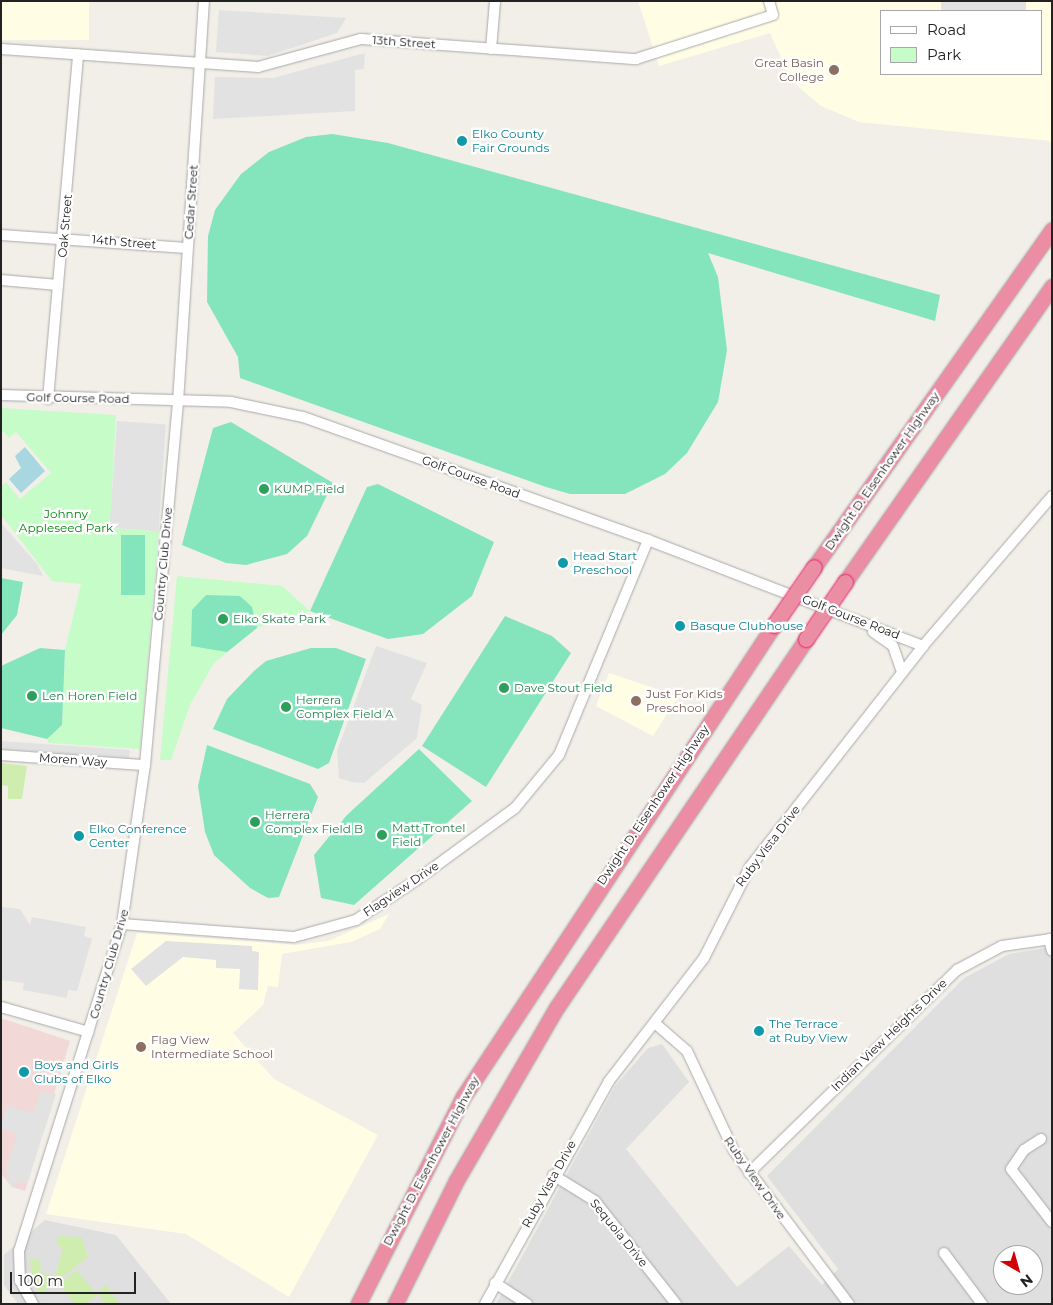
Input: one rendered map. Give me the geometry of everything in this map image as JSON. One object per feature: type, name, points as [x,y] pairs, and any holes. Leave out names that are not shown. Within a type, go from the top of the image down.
[{"type":"highway","name":"Dwight D. Eisenhower Highway","points":[[358,1304],[373,1270],[494,1048],[814,566],[1052,229]]},
{"type":"highway","points":[[395,1304],[460,1173],[557,1007],[845,582],[1052,286]]},
{"type":"highway","points":[[353,1304],[373,1270]]},
{"type":"street","name":"Cedar Street","points":[[178,402],[204,1]]},
{"type":"street","points":[[492,48],[495,1]]},
{"type":"street","name":"13th Street","points":[[1,49],[258,67],[285,63],[361,39],[636,60],[773,15],[769,1]]},
{"type":"street","name":"Oak Street","points":[[48,398],[58,285],[65,237],[78,54]]},
{"type":"street","name":"14th Street","points":[[1,234],[65,237],[187,248]]},
{"type":"street","points":[[1,280],[58,285]]},
{"type":"street","name":"Golf Course Road","points":[[1,395],[178,402],[231,402],[303,416],[648,540],[838,611],[922,646]]},
{"type":"street","name":"Country Club Drive","points":[[33,1304],[20,1281],[19,1250],[122,924],[145,765],[178,402]]},
{"type":"street","name":"Ruby Vista Drive","points":[[485,1304],[553,1175],[609,1081],[656,1024],[704,958],[750,867],[922,646],[1052,496]]},
{"type":"street","name":"Flagview Drive","points":[[122,924],[294,937],[356,920],[418,879],[515,808],[559,755],[648,540]]},
{"type":"street","points":[[838,611],[891,642],[902,672]]},
{"type":"street","name":"Moren Way","points":[[1,755],[145,765]]},
{"type":"street","points":[[1050,939],[1052,952]]},
{"type":"street","name":"Indian View Heights Drive","points":[[749,1172],[957,970],[1002,946],[1050,939]]},
{"type":"street","points":[[1,1007],[89,1032]]},
{"type":"street","name":"Ruby View Drive","points":[[656,1024],[687,1051],[728,1141],[848,1304]]},
{"type":"street","points":[[1041,1139],[1024,1150],[1011,1169],[1052,1222]]},
{"type":"street","name":"Sequoia Drive","points":[[553,1175],[595,1201],[676,1304]]},
{"type":"street","points":[[944,1253],[982,1304]]},
{"type":"street","points":[[495,1283],[527,1304]]},
{"type":"shaded area","points":[[1,1],[89,1],[89,40],[1,40]]},
{"type":"shaded area","name":"Great Basin College","points":[[638,1],[1052,1],[1052,141],[859,122],[821,106],[792,81],[770,33],[659,66]]},
{"type":"shaded area","points":[[941,1],[1026,1],[1026,10],[941,10]]},
{"type":"shaded area","points":[[219,10],[346,18],[337,33],[268,56],[216,52]]},
{"type":"shaded area","points":[[365,53],[364,69],[355,70],[355,111],[213,119],[215,77],[273,78]]},
{"type":"shaded area","points":[[117,421],[166,424],[158,531],[110,528]]},
{"type":"shaded area","points":[[1,523],[37,564],[43,576],[1,568]]},
{"type":"shaded area","points":[[376,646],[427,663],[411,699],[422,705],[417,738],[364,783],[351,782],[339,778],[337,751]]},
{"type":"shaded area","name":"Just For Kids Preschool","points":[[609,673],[678,696],[653,736],[596,706]]},
{"type":"shaded area","points":[[1,741],[130,750],[129,758],[1,749]]},
{"type":"shaded area","points":[[1,907],[20,909],[30,925],[32,917],[86,927],[84,936],[92,939],[77,991],[68,990],[67,998],[23,990],[24,983],[1,980]]},
{"type":"shaded area","points":[[389,914],[380,929],[351,942],[282,954],[278,987],[268,986],[263,1005],[233,1033],[274,1079],[378,1135],[289,1297],[186,1234],[46,1214],[137,933],[296,945],[328,941]]},
{"type":"shaded area","points":[[166,941],[252,946],[252,951],[259,952],[258,990],[239,989],[240,969],[216,968],[216,960],[183,957],[146,986],[131,969]]},
{"type":"shaded area","points":[[1052,947],[1052,1304],[496,1304],[615,1086],[648,1048],[662,1044],[689,1082],[626,1149],[737,1287],[789,1246],[822,1285],[838,1269],[767,1176],[964,978],[1009,954]]},
{"type":"shaded area","points":[[1,1018],[70,1041],[25,1191],[12,1187],[1,1174]]},
{"type":"shaded area","points":[[41,1092],[56,1094],[27,1184],[20,1181],[12,1187],[6,1179],[11,1174],[5,1172],[18,1133],[1,1129],[1,1123],[8,1106],[33,1113]]},
{"type":"shaded area","points":[[45,1220],[116,1235],[171,1304],[18,1304],[4,1285],[4,1255]]},
{"type":"green space","points":[[332,134],[388,143],[940,295],[935,321],[708,253],[718,277],[727,350],[718,402],[687,453],[665,474],[625,494],[570,494],[546,487],[240,378],[238,357],[207,302],[208,236],[215,210],[241,174],[269,152],[306,137]]},
{"type":"green space","name":"Johnny Appleseed Park","points":[[1,408],[116,415],[110,528],[159,531],[140,749],[49,743],[47,739],[62,725],[65,650],[81,584],[52,581],[1,515],[1,486],[6,482],[20,499],[51,473],[16,432],[9,438],[1,429]]},
{"type":"green space","name":"KUMP Field","points":[[231,422],[333,483],[307,536],[287,554],[246,565],[226,563],[182,545],[213,428]]},
{"type":"green space","points":[[378,484],[494,542],[472,596],[423,634],[388,639],[310,611],[367,487]]},
{"type":"green space","points":[[121,535],[145,535],[145,595],[121,595]]},
{"type":"green space","name":"Elko Skate Park","points":[[177,576],[282,586],[310,611],[257,628],[214,663],[190,705],[171,760],[160,760]]},
{"type":"green space","points":[[1,578],[23,582],[17,615],[1,635]]},
{"type":"green space","name":"Elko Skate Park","points":[[206,595],[240,596],[252,607],[257,628],[227,652],[191,646],[192,610]]},
{"type":"green space","name":"Dave Stout Field","points":[[505,616],[552,636],[571,653],[486,787],[422,746]]},
{"type":"green space","name":"Len Horen Field","points":[[40,648],[65,650],[62,725],[47,739],[1,728],[1,666]]},
{"type":"green space","name":"Herrera Complex Field A","points":[[311,648],[336,648],[366,659],[329,763],[318,769],[213,729],[227,699],[266,661]]},
{"type":"green space","name":"Herrera Complex Field B","points":[[207,745],[310,784],[318,797],[279,897],[268,898],[250,888],[214,855],[205,832],[198,786]]},
{"type":"green space","name":"Matt Trontel Field","points":[[419,749],[472,801],[354,905],[321,898],[314,855],[347,815]]},
{"type":"green space","points":[[1,763],[27,766],[22,799],[8,799],[8,786],[1,785]]},
{"type":"green space","points":[[58,1236],[82,1237],[88,1257],[40,1295],[31,1276],[30,1258],[40,1260],[41,1274],[55,1275],[63,1249],[57,1244]]},
{"type":"green space","points":[[77,1270],[96,1293],[106,1285],[120,1304],[105,1304],[98,1294],[86,1304],[75,1304],[59,1284]]},
{"type":"water","points":[[25,447],[45,471],[21,493],[9,479],[21,468],[15,456]]},
{"type":"place","name":"Great Basin College","points":[[834,70]]},
{"type":"place","name":"Elko County Fair Grounds","points":[[462,141]]},
{"type":"place","name":"KUMP Field","points":[[264,489]]},
{"type":"place","name":"Head Start Preschool","points":[[563,563]]},
{"type":"place","name":"Elko Skate Park","points":[[223,619]]},
{"type":"place","name":"Basque Clubhouse","points":[[680,626]]},
{"type":"place","name":"Dave Stout Field","points":[[504,688]]},
{"type":"place","name":"Len Horen Field","points":[[32,696]]},
{"type":"place","name":"Just For Kids Preschool","points":[[636,701]]},
{"type":"place","name":"Herrera Complex Field A","points":[[286,707]]},
{"type":"place","name":"Herrera Complex Field B","points":[[255,822]]},
{"type":"place","name":"Matt Trontel Field","points":[[382,835]]},
{"type":"place","name":"Elko Conference Center","points":[[79,836]]},
{"type":"place","name":"The Terrace at Ruby View","points":[[759,1031]]},
{"type":"place","name":"Flag View Intermediate School","points":[[141,1047]]},
{"type":"place","name":"Boys and Girls Clubs of Elko","points":[[24,1072]]}]
